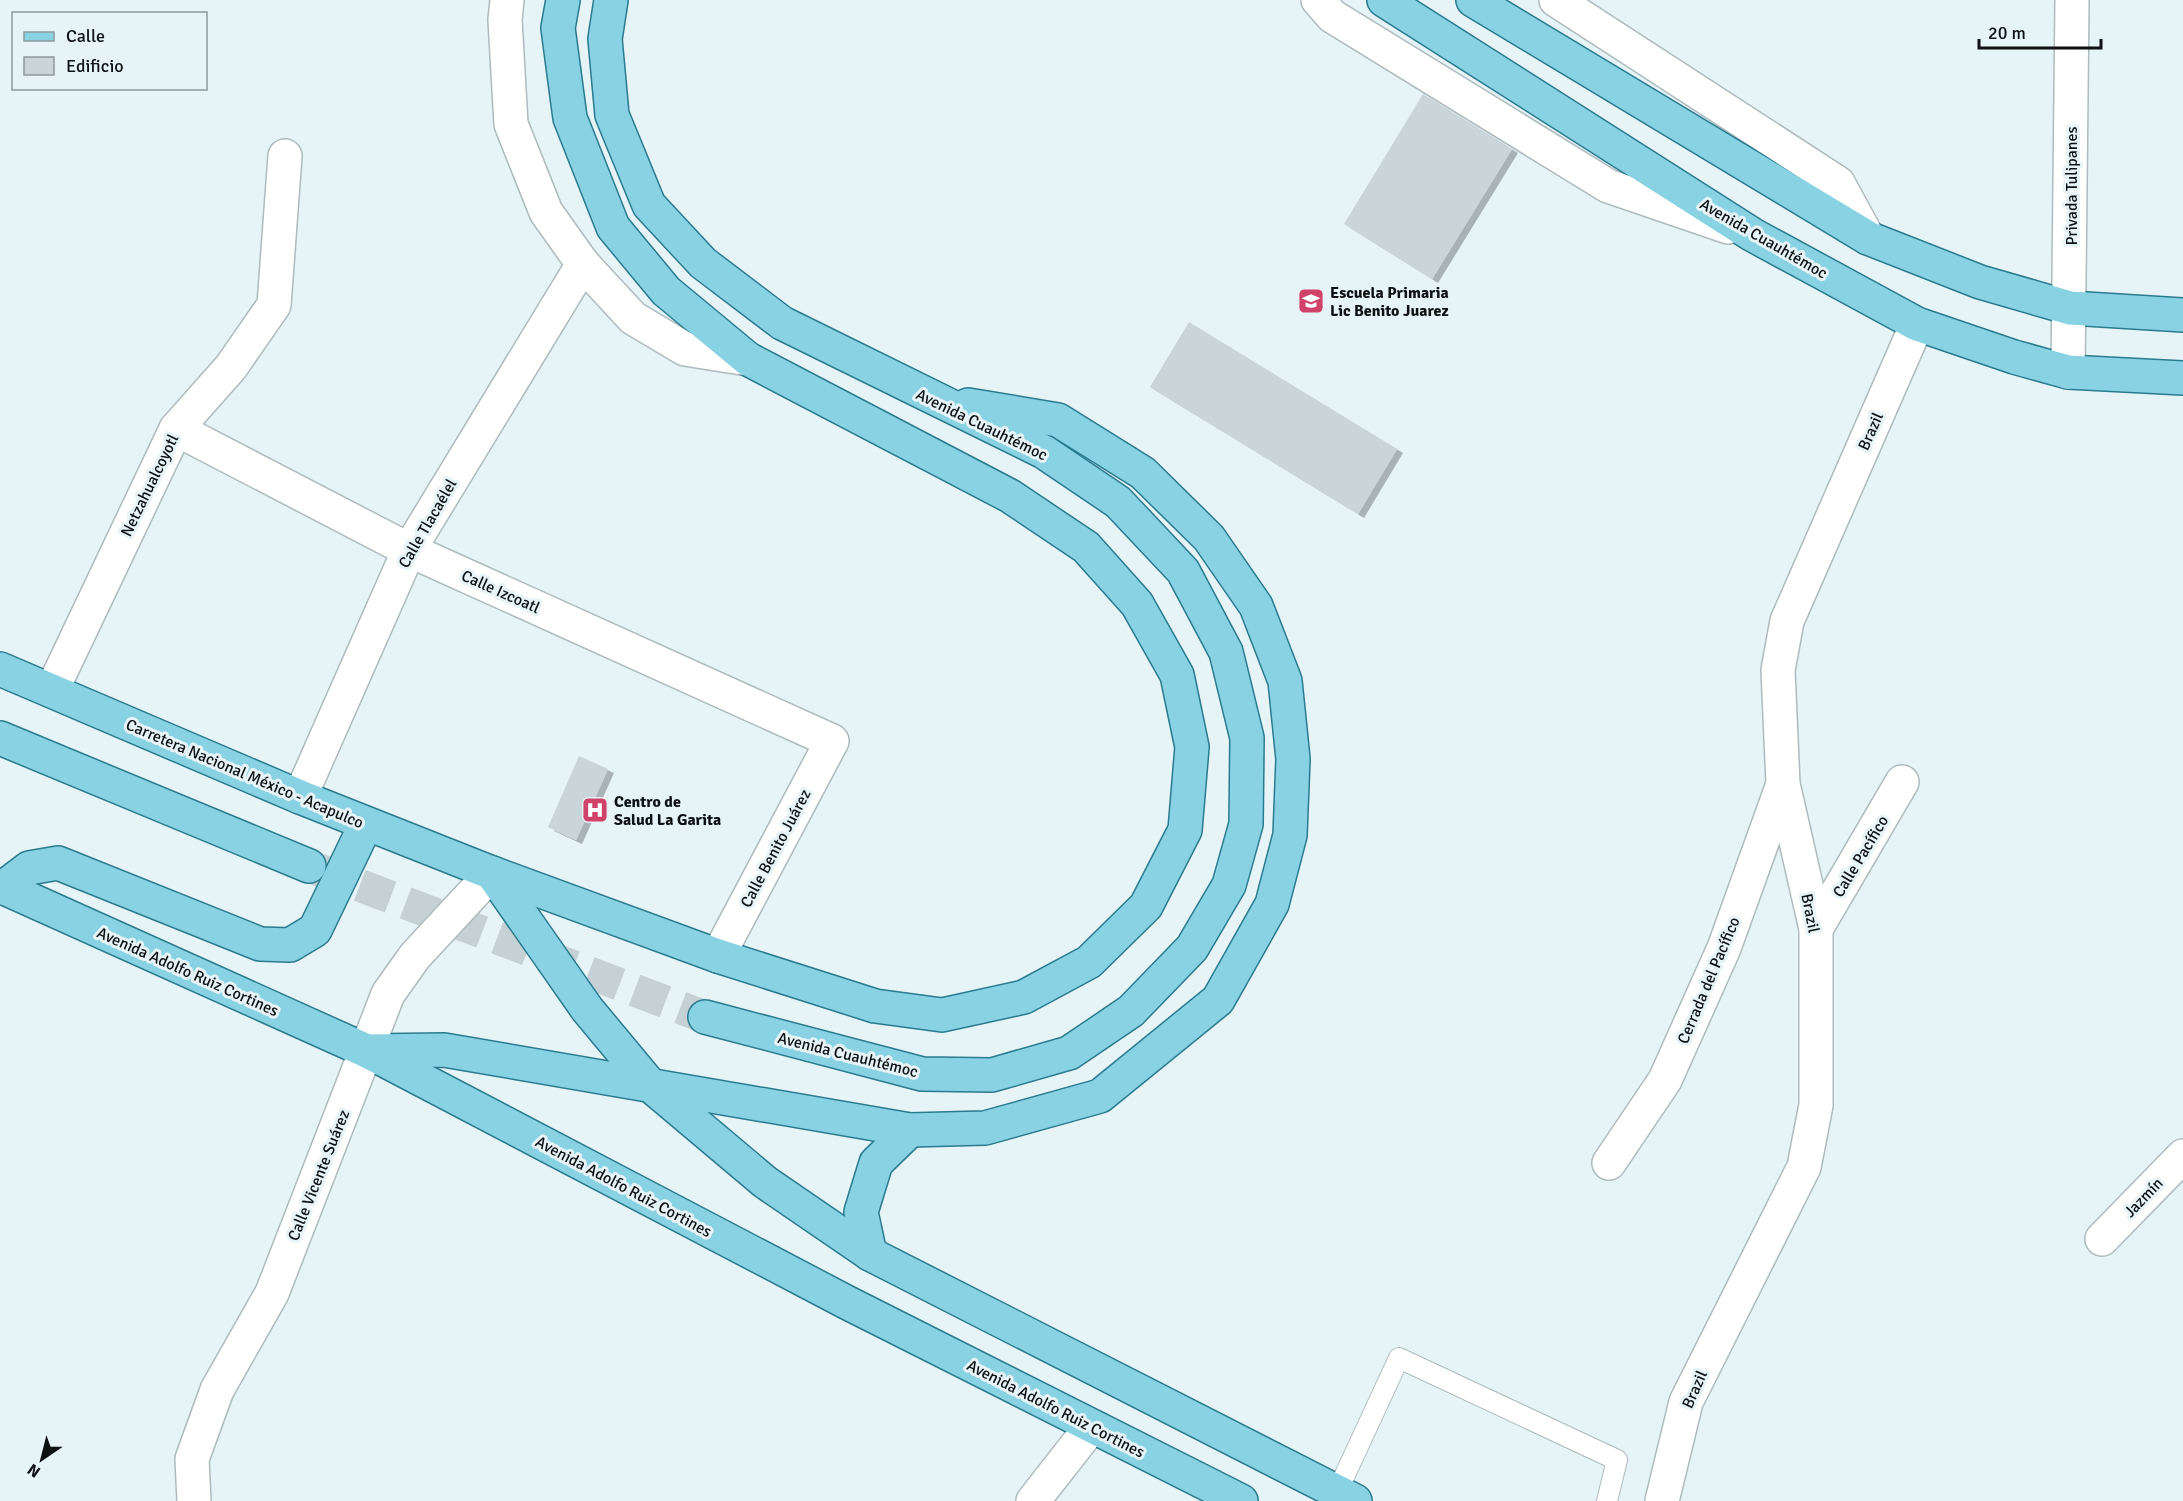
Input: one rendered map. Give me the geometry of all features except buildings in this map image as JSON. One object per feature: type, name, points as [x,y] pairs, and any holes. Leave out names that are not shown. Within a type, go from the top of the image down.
[{"type":"main road","points":[[492,873],[718,956],[875,1006],[942,1015],[1024,997],[1089,962],[1146,906],[1185,830],[1192,747],[1177,675],[1137,604],[1086,547],[1010,496],[748,359],[666,291],[613,227],[570,118],[558,28],[563,0]]},
{"type":"main road","name":"Avenida Cuauhtémoc","points":[[611,0],[605,39],[612,114],[649,205],[703,263],[782,323],[928,398],[1044,452],[1118,502],[1183,571],[1226,652],[1247,738],[1246,824],[1229,885],[1192,948],[1131,1011],[1069,1053],[992,1076],[922,1074],[705,1017]]},
{"type":"main road","name":"Avenida Cuauhtémoc","points":[[1384,0],[1753,235],[1917,324],[2014,357],[2068,372],[2183,378]]},
{"type":"main road","points":[[1473,0],[1868,238],[1980,282],[2070,309],[2183,315]]},
{"type":"main road","points":[[368,1051],[444,1050],[910,1130],[985,1128],[1100,1096],[1218,1000],[1272,904],[1290,835],[1293,759],[1285,681],[1256,606],[1209,538],[1143,473],[1058,420],[928,398]]},
{"type":"main road","name":"Carretera Nacional México - Acapulco","points":[[0,669],[300,797],[492,873]]},
{"type":"main road","points":[[0,738],[309,866]]},
{"type":"main road","points":[[1,889],[29,868],[58,863],[260,944],[290,945],[315,930],[366,824]]},
{"type":"main road","points":[[492,873],[587,1009],[651,1086],[765,1182],[870,1254],[1346,1496]]},
{"type":"main road","name":"Avenida Adolfo Ruiz Cortines","points":[[1,889],[368,1051],[848,1303],[1240,1501]]},
{"type":"main road","points":[[870,1254],[861,1212],[876,1163],[910,1130]]},
{"type":"street","points":[[507,0],[505,20],[511,124],[546,212],[583,264],[633,318],[686,349],[748,359]]},
{"type":"street","points":[[1318,0],[1332,16],[1608,186],[1753,235]]},
{"type":"street","points":[[1556,0],[1838,183],[1868,238]]},
{"type":"street","name":"Privada Tulipanes","points":[[2068,372],[2072,0]]},
{"type":"street","name":"Netzahualcoyotl","points":[[52,690],[176,429],[231,367],[274,304],[285,156]]},
{"type":"street","name":"Calle Tlacaélel","points":[[300,797],[409,550],[583,264]]},
{"type":"street","name":"Brazil","points":[[1662,1501],[1686,1402],[1804,1167],[1816,1105],[1816,929],[1783,784],[1778,670],[1787,621],[1917,324]]},
{"type":"street","name":"Calle Izcoatl","points":[[176,429],[409,550],[832,741]]},
{"type":"street","name":"Calle Benito Juárez","points":[[718,956],[832,741]]},
{"type":"street","name":"Calle Pacífico","points":[[1816,929],[1902,782]]},
{"type":"street","name":"Cerrada del Pacífico","points":[[1609,1163],[1669,1070],[1724,948],[1783,784]]},
{"type":"street","name":"Calle Vicente Suárez","points":[[194,1501],[192,1459],[217,1390],[272,1293],[368,1051],[388,994],[414,956],[492,873]]},
{"type":"street","name":"Jazmín","points":[[2102,1239],[2183,1155]]},
{"type":"street","points":[[1033,1501],[1092,1427]]},
{"type":"lane","points":[[1346,1496],[1399,1358],[1617,1460],[1607,1501]]},
{"type":"tunnel","points":[[314,868],[705,1017]]},
{"type":"place","name":"Escuela Primaria Lic Benito Juarez","points":[[1311,301]]},
{"type":"place","name":"Centro de Salud La Garita","points":[[595,810]]}]
